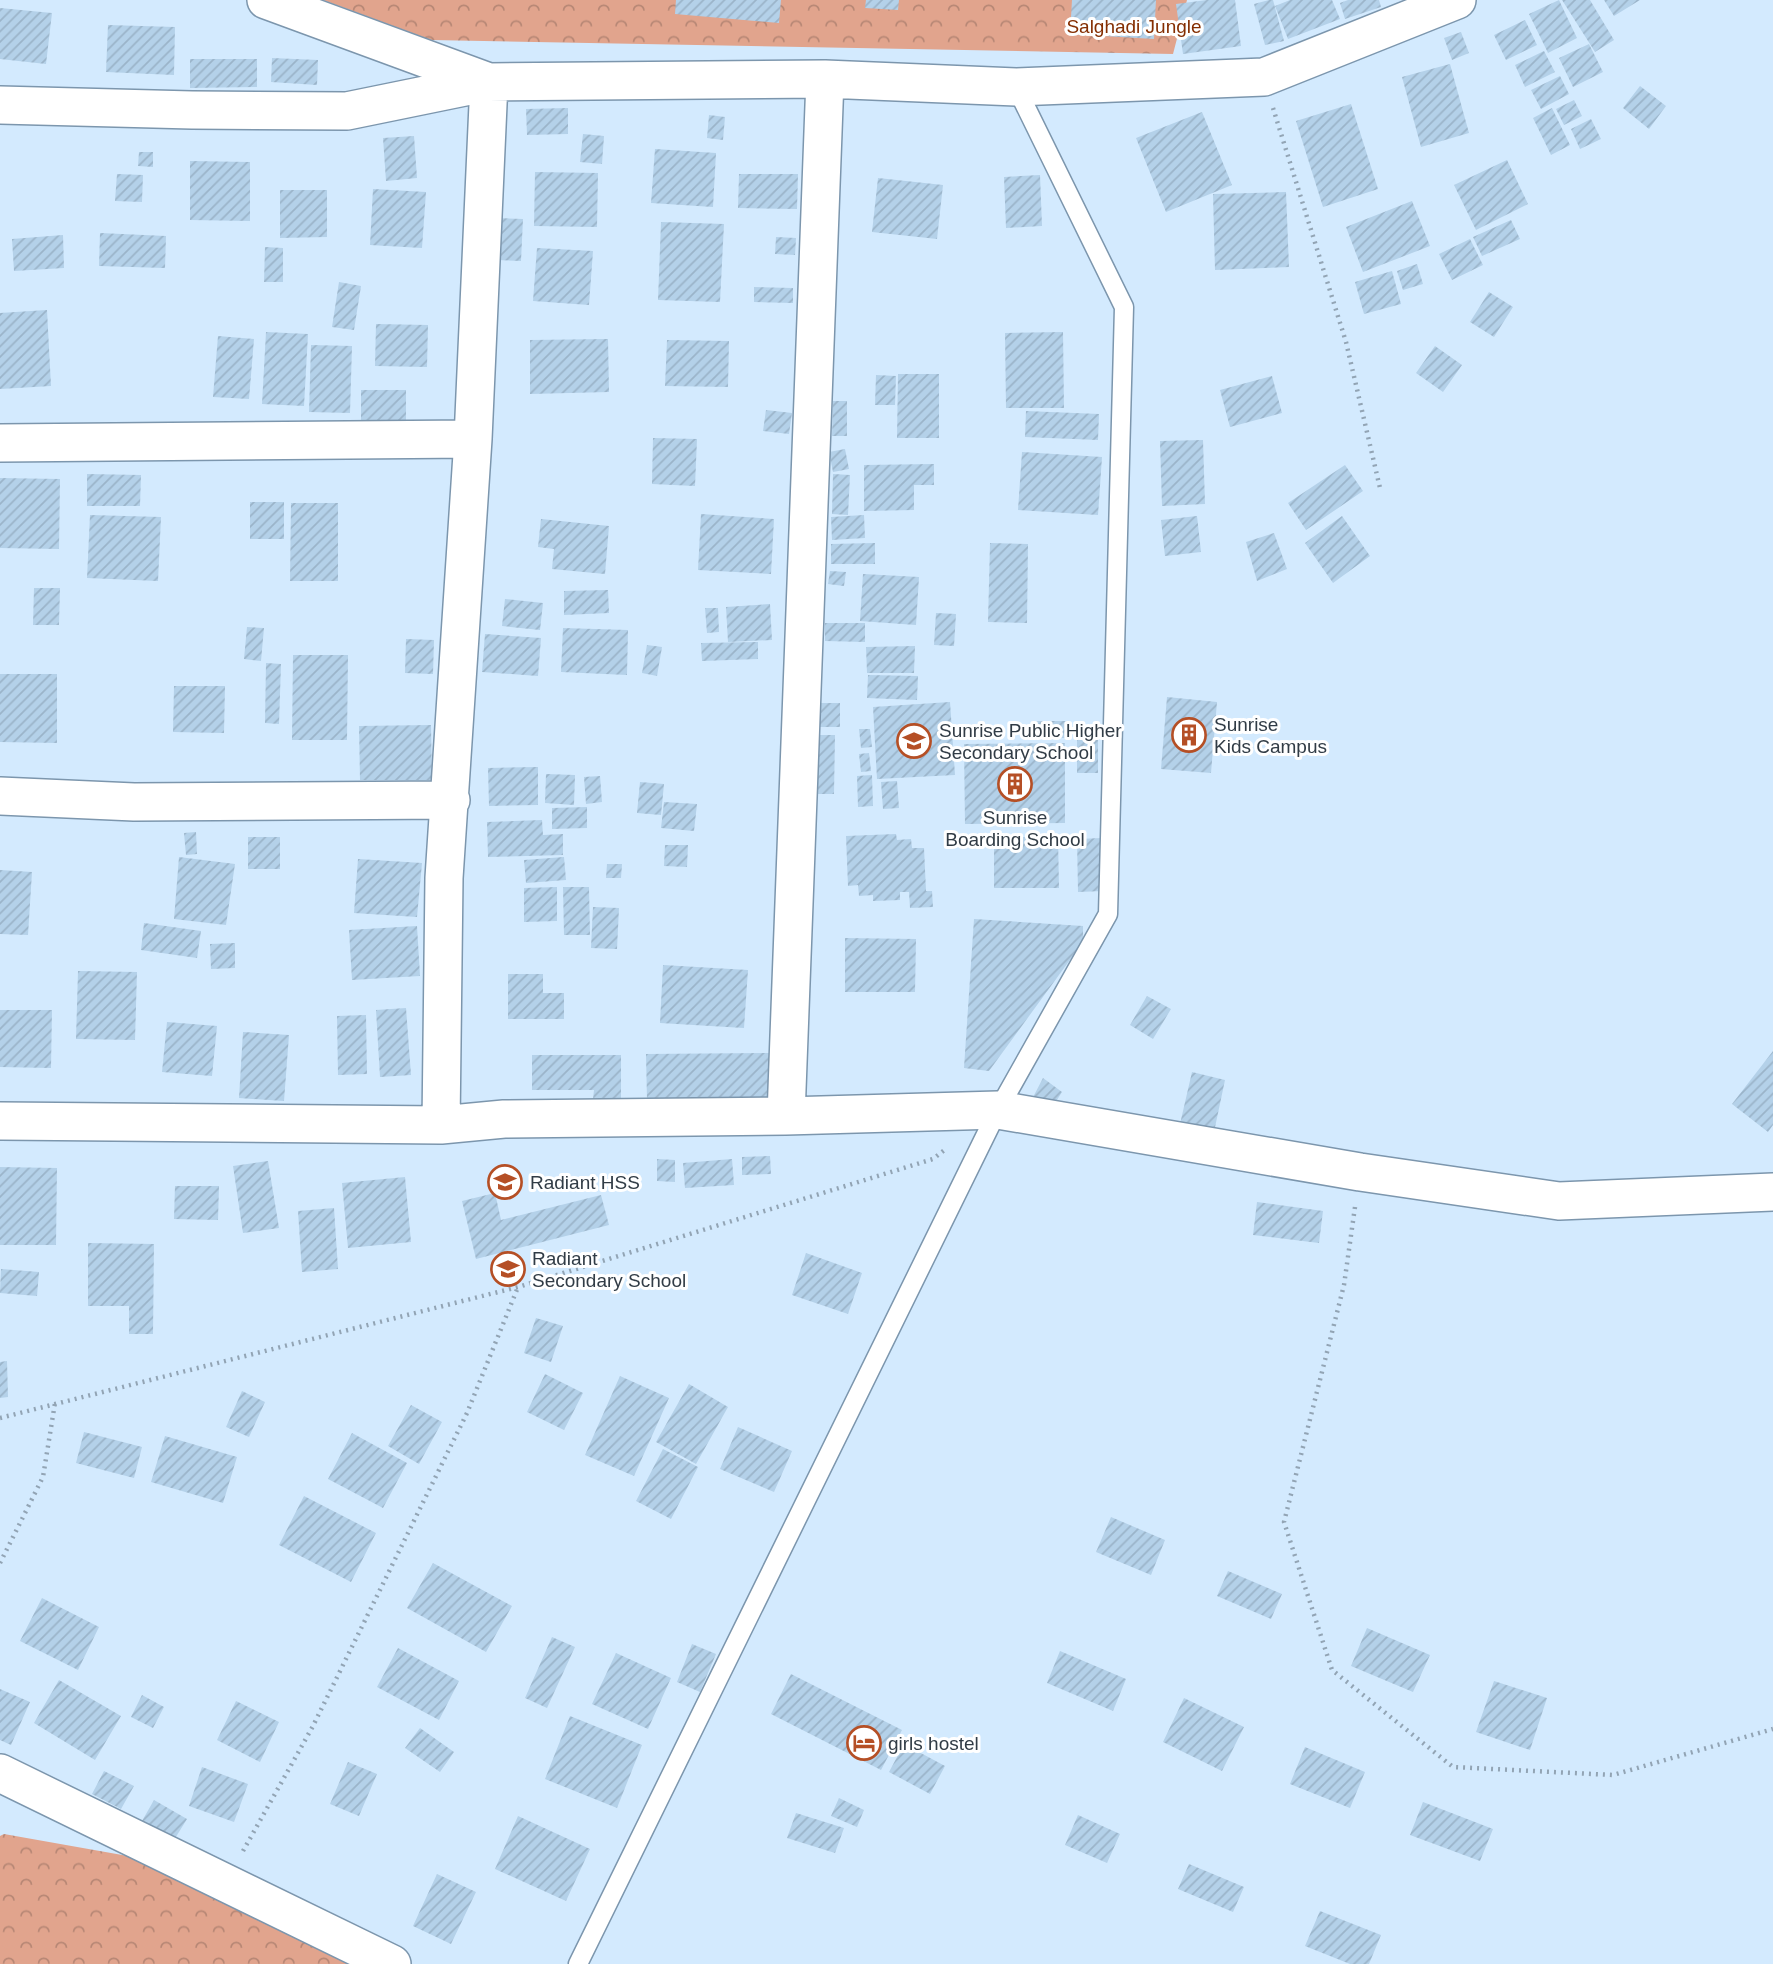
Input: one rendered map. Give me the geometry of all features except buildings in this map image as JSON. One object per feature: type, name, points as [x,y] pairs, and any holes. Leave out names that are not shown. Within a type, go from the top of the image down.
[{"type":"street","points":[[266,0],[489,82]]},
{"type":"street","points":[[0,105],[347,111],[489,82],[825,79],[1016,87],[1264,77],[1457,0]]},
{"type":"street","points":[[786,1116],[825,79]]},
{"type":"street","points":[[441,1125],[444,878],[473,439],[489,82]]},
{"type":"street","points":[[0,443],[473,439]]},
{"type":"street","points":[[0,796],[134,802],[451,800]]},
{"type":"street","points":[[0,1121],[441,1125],[505,1119],[786,1116],[998,1110],[1360,1172],[1559,1201],[1773,1192]]},
{"type":"street","points":[[0,1773],[392,1964]]},
{"type":"lane","points":[[578,1964],[998,1110],[1108,914],[1124,307],[1016,87]]},
{"type":"path","points":[[1264,77],[1346,342],[1380,488]]},
{"type":"path","points":[[0,1418],[518,1287],[933,1160],[954,1143]]},
{"type":"path","points":[[1360,1172],[1344,1285],[1284,1522],[1332,1670],[1452,1767],[1614,1775],[1773,1730]]},
{"type":"path","points":[[225,1883],[313,1726],[393,1565],[467,1413],[518,1287]]},
{"type":"path","points":[[0,1563],[43,1477],[55,1403]]},
{"type":"green space","name":"Salghadi Jungle","points":[[323,0],[1187,0],[1173,54],[431,40]]},
{"type":"green space","points":[[4,1834],[156,1861],[362,1964],[0,1964],[0,1836]]},
{"type":"place","name":"Sunrise Kids Campus","points":[[1189,735]]},
{"type":"place","name":"Sunrise Public Higher Secondary School","points":[[914,741]]},
{"type":"place","name":"Sunrise Boarding School","points":[[1015,784]]},
{"type":"place","name":"Radiant HSS","points":[[505,1182]]},
{"type":"place","name":"Radiant Secondary School","points":[[508,1269]]},
{"type":"place","name":"girls hostel","points":[[864,1743]]}]
